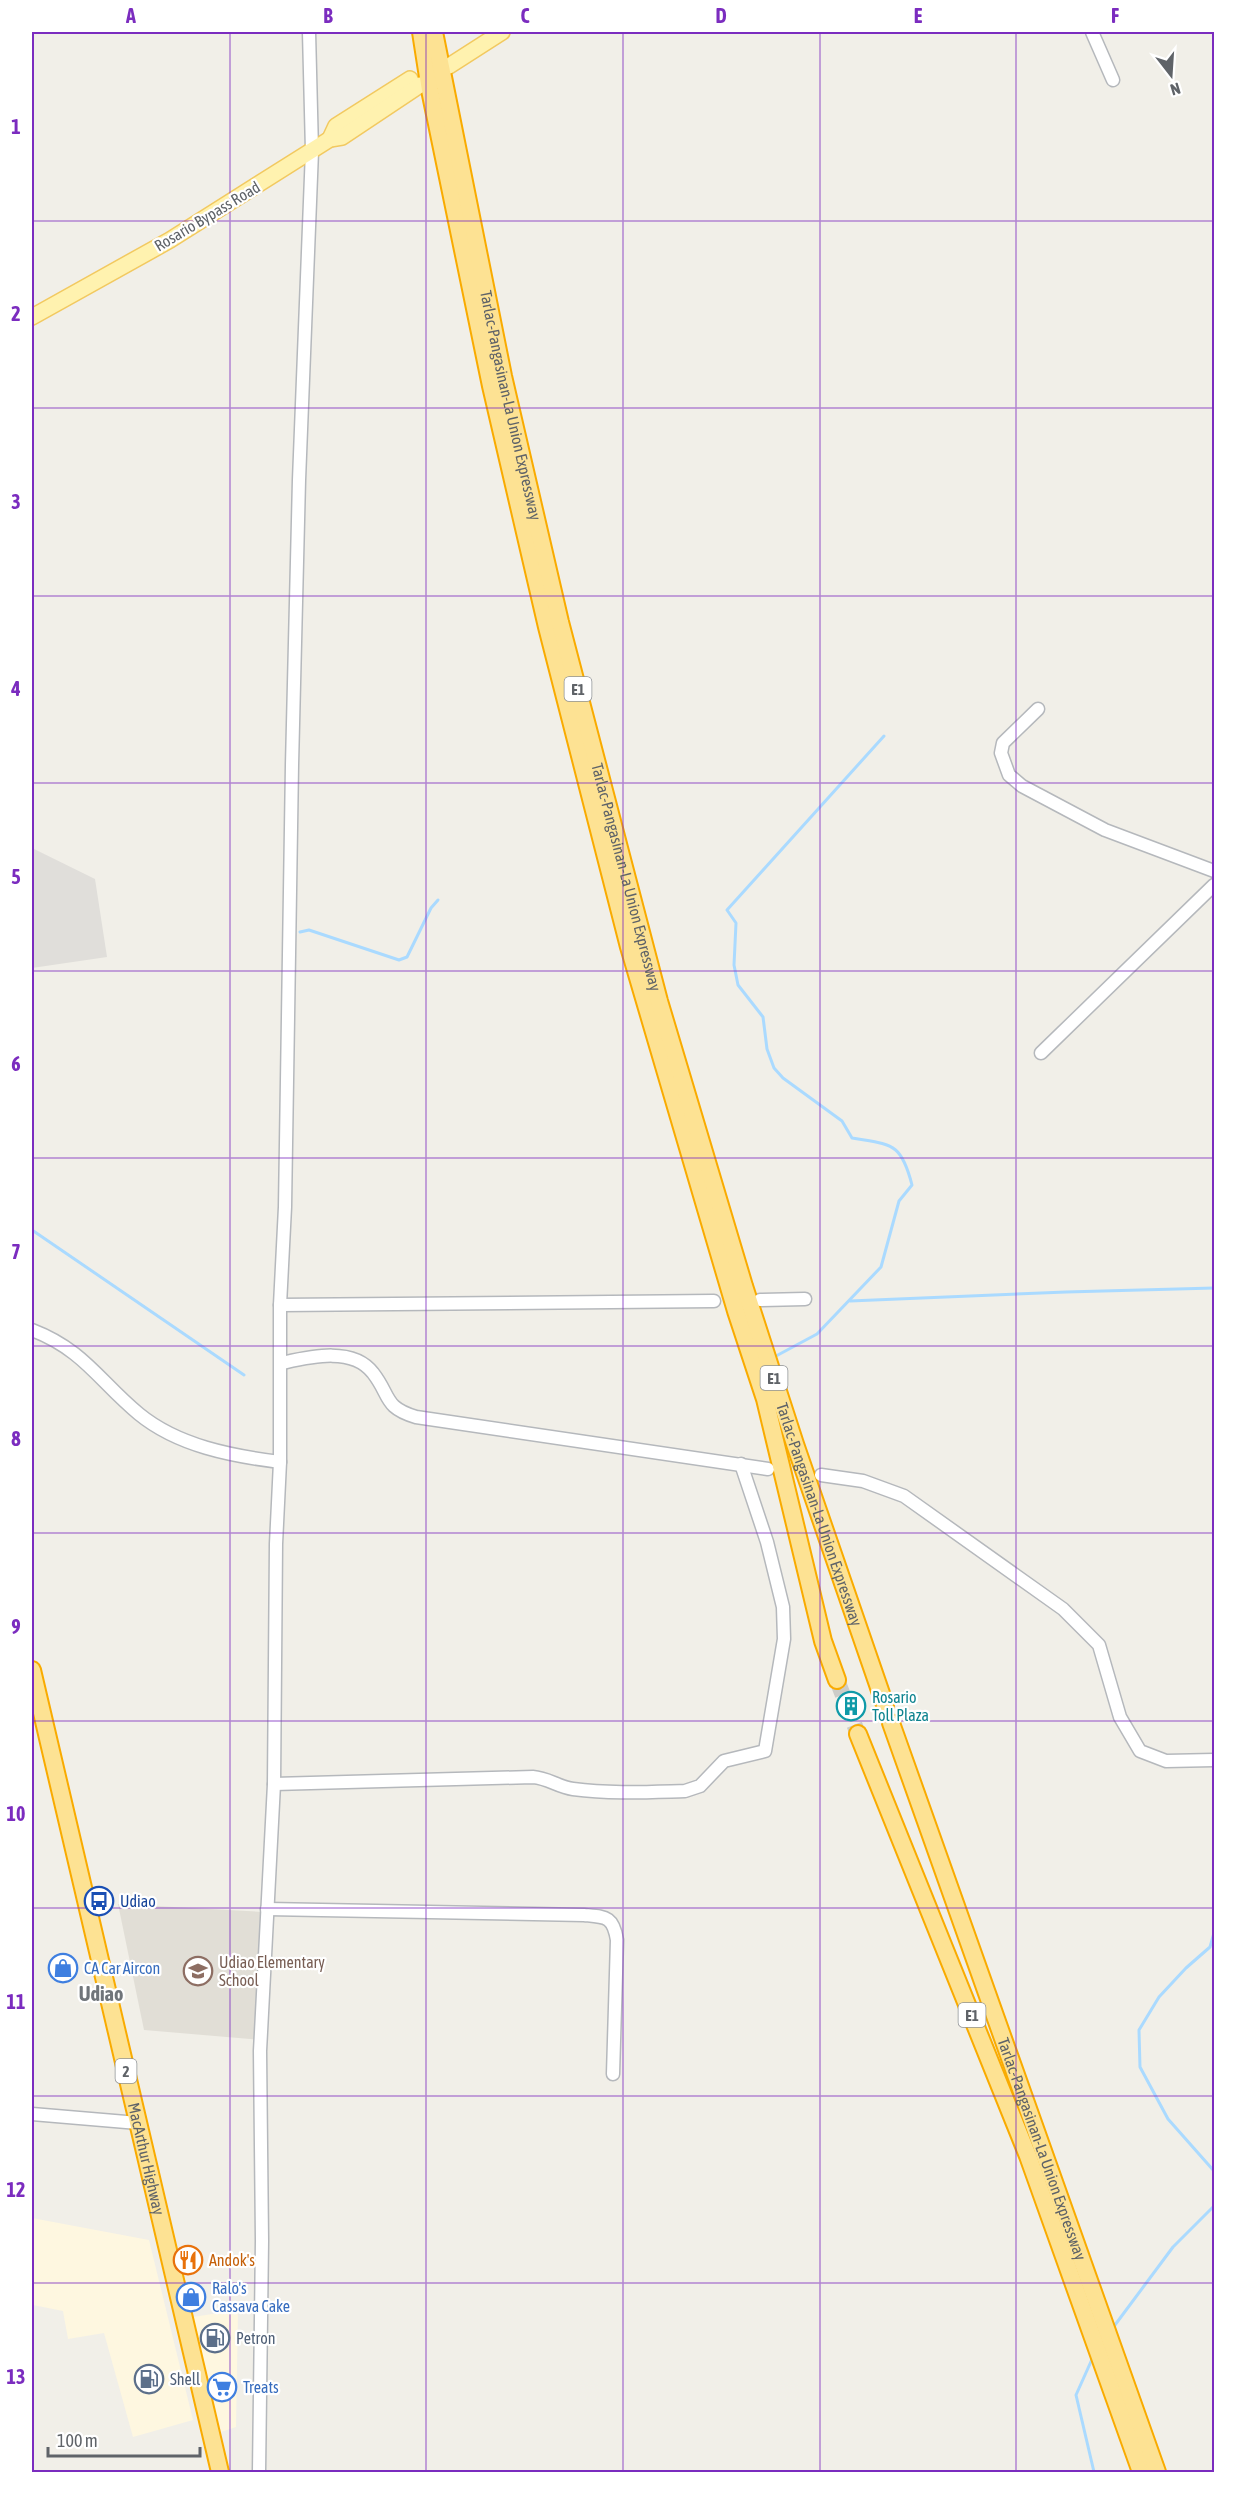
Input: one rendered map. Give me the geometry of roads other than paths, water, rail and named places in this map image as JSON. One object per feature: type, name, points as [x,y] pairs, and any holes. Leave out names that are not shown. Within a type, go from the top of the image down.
[{"type":"highway","name":"Tarlac-Pangasinan-La Union Expressway","points":[[421,32],[430,90],[491,386],[550,639],[629,947],[736,1311],[765,1398],[823,1641],[837,1680]]},
{"type":"highway","name":"Tarlac-Pangasinan-La Union Expressway","points":[[434,32],[503,376],[560,622],[659,1001],[795,1444],[885,1705]]},
{"type":"highway","name":"MacArthur Highway","points":[[32,1670],[220,2472]]},
{"type":"highway","name":"Tarlac-Pangasinan-La Union Expressway","points":[[891,1723],[1157,2472]]},
{"type":"highway","name":"Tarlac-Pangasinan-La Union Expressway","points":[[858,1734],[1029,2156],[1141,2472]]},
{"type":"main road","points":[[487,32],[448,62],[502,32]]},
{"type":"main road","name":"Rosario Bypass Road","points":[[32,317],[170,240],[330,139],[342,137],[419,80]]},
{"type":"main road","name":"Rosario Bypass Road","points":[[32,325],[68,303],[82,290]]},
{"type":"street","points":[[259,2472],[262,2241],[260,2051],[274,1784],[276,1545],[282,1363],[280,1305],[285,1207],[292,765],[299,480],[312,151],[309,32]]},
{"type":"street","points":[[1092,32],[1113,80]]},
{"type":"street","points":[[1038,709],[1004,743],[1001,753],[1009,775],[1022,786],[1105,830],[1215,871]]},
{"type":"street","points":[[1041,1053],[1215,885]]},
{"type":"street","points":[[760,1300],[805,1299]]},
{"type":"street","points":[[280,1305],[714,1301]]},
{"type":"street","points":[[32,1330],[70,1349],[139,1414],[158,1427],[213,1449],[243,1457],[280,1462]]},
{"type":"street","points":[[282,1363],[312,1356],[333,1356],[360,1362],[374,1373],[393,1406],[416,1418],[768,1468]]},
{"type":"street","points":[[274,1784],[533,1777],[548,1779],[570,1789],[588,1791],[685,1791],[700,1786],[724,1761],[765,1751],[785,1628],[775,1573],[741,1464]]},
{"type":"street","points":[[821,1475],[863,1482],[904,1496],[1063,1609],[1099,1645],[1120,1717],[1140,1751],[1166,1761],[1215,1760]]},
{"type":"street","points":[[267,1909],[584,1915],[609,1919],[614,1924],[617,1940],[613,2074]]},
{"type":"street","points":[[32,2114],[138,2123]]},
{"type":"waterway","points":[[776,1356],[817,1334],[881,1267],[899,1201],[912,1185],[904,1160],[899,1153],[877,1142],[852,1138],[842,1121],[783,1078],[774,1068],[767,1049],[763,1017],[738,985],[734,965],[736,923],[727,910],[884,736]]},
{"type":"waterway","points":[[300,932],[309,930],[399,960],[407,957],[431,908],[438,900]]},
{"type":"waterway","points":[[32,1230],[244,1375]]},
{"type":"waterway","points":[[850,1301],[1214,1288]]},
{"type":"waterway","points":[[1214,1933],[1210,1947],[1186,1968],[1159,1997],[1139,2030],[1140,2067],[1168,2119],[1214,2171]]},
{"type":"waterway","points":[[1112,2329],[1173,2247],[1214,2206]]},
{"type":"waterway","points":[[1093,2357],[1076,2395],[1094,2472]]},
{"type":"tunnel","points":[[837,1680],[858,1734]]},
{"type":"place","name":"Rosario Toll Plaza","points":[[851,1706]]},
{"type":"place","name":"Udiao","points":[[99,1901]]},
{"type":"place","name":"CA Car Aircon","points":[[63,1968]]},
{"type":"place","name":"Udiao Elementary School","points":[[198,1971]]},
{"type":"place","name":"Andok's","points":[[188,2260]]},
{"type":"place","name":"Ralo's Cassava Cake","points":[[191,2297]]},
{"type":"place","name":"Petron","points":[[215,2338]]},
{"type":"place","name":"Shell","points":[[149,2379]]},
{"type":"place","name":"Treats","points":[[222,2387]]},
{"type":"district","name":"Udiao","points":[[101,1993]]}]
